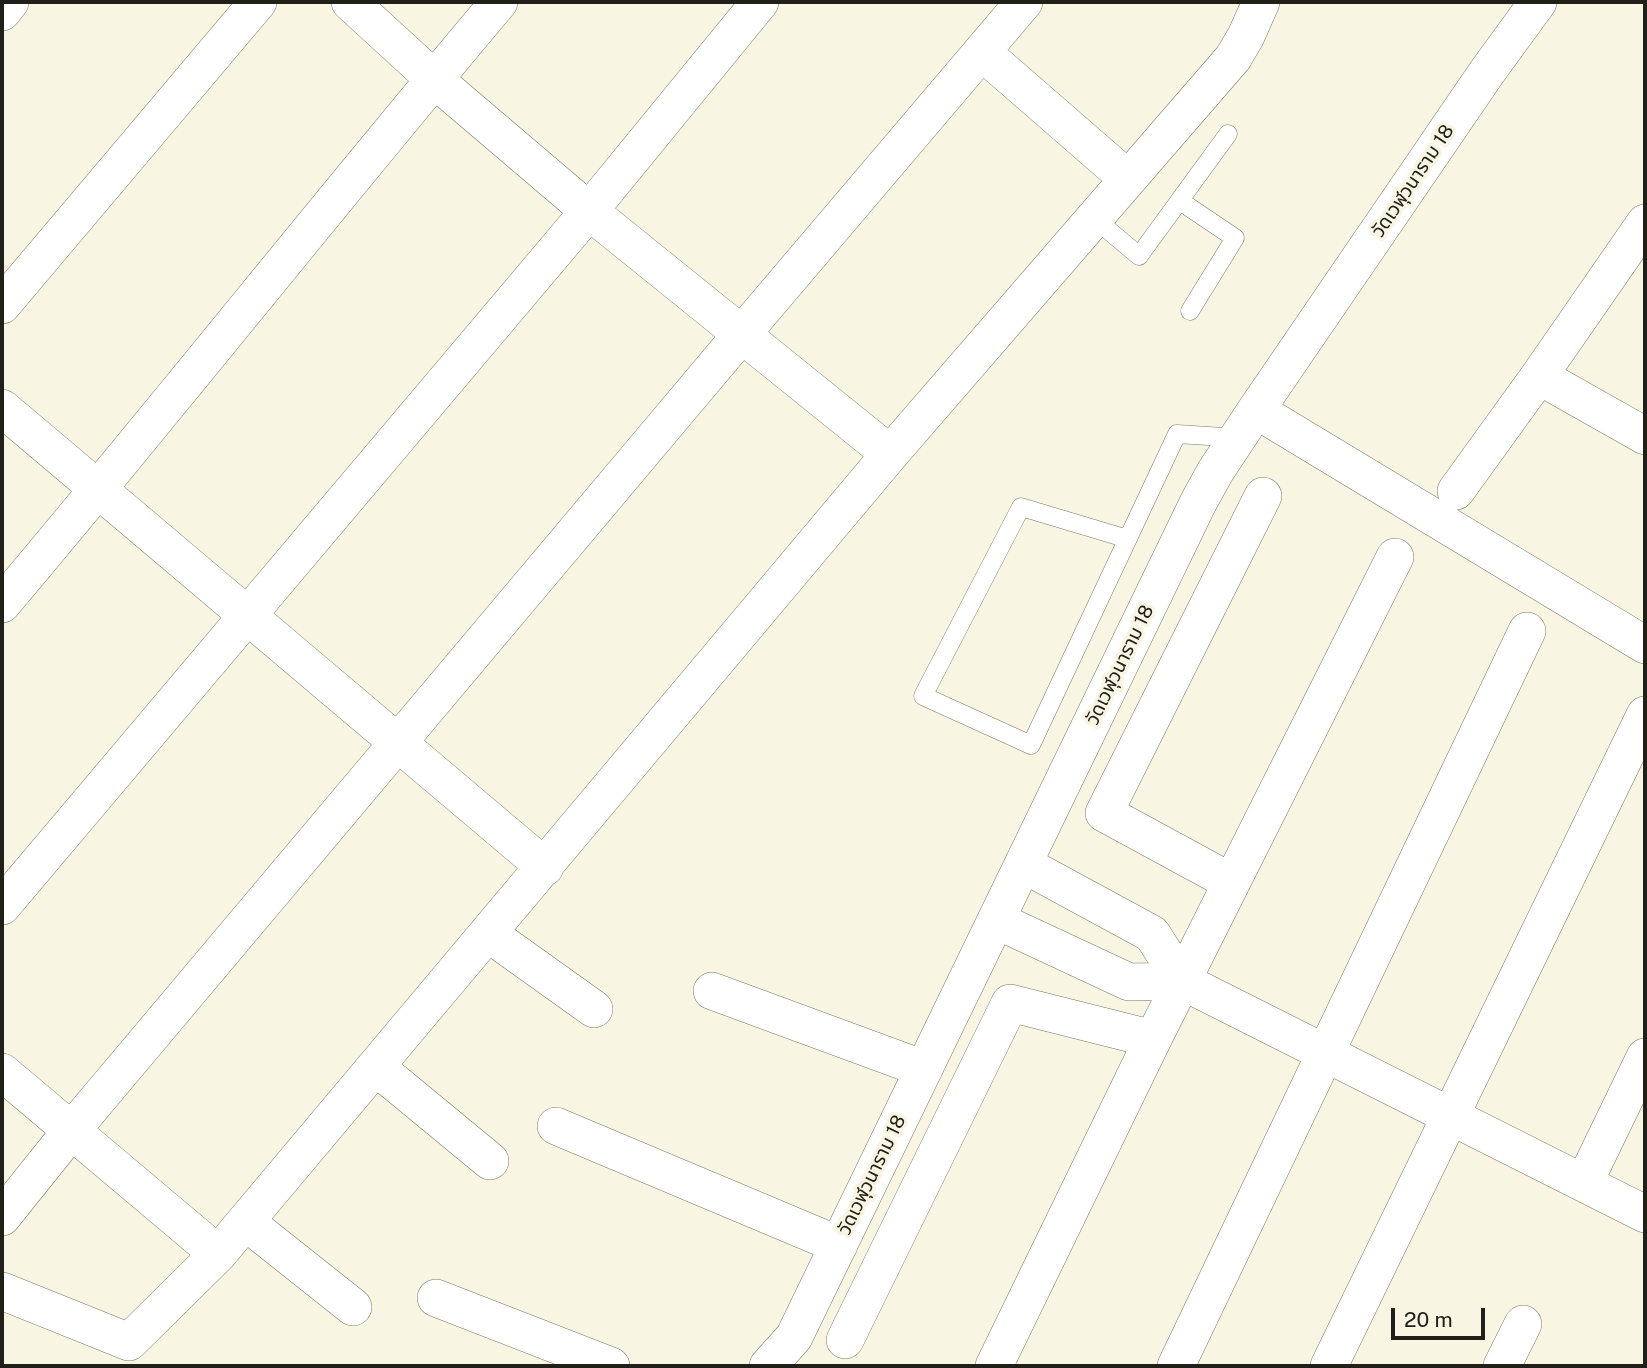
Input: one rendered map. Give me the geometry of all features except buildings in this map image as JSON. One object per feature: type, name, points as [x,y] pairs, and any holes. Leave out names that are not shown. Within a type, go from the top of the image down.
[{"type":"street","points":[[2,12],[10,2]]},
{"type":"street","points":[[2,304],[258,2]]},
{"type":"street","points":[[350,2],[434,79],[589,211],[890,454]]},
{"type":"street","points":[[2,604],[499,2]]},
{"type":"street","points":[[2,906],[589,211],[760,2]]},
{"type":"street","points":[[2,1217],[71,1131],[741,334],[1024,2]]},
{"type":"street","name":"วัดเวฬุวนาราม 18","points":[[768,1366],[794,1337],[1215,472],[1487,72],[1538,2]]},
{"type":"street","points":[[2,1291],[129,1342],[218,1254],[890,454],[1233,58],[1246,36],[1251,5]]},
{"type":"street","points":[[982,52],[1128,179]]},
{"type":"street","points":[[1456,491],[1645,223]]},
{"type":"street","points":[[1539,376],[1645,436]]},
{"type":"street","points":[[2,408],[545,867]]},
{"type":"street","points":[[1247,424],[1645,645]]},
{"type":"street","points":[[1231,882],[1104,813],[1263,496]]},
{"type":"street","points":[[993,1366],[1231,882],[1395,557]]},
{"type":"street","points":[[1177,1366],[1527,631]]},
{"type":"street","points":[[1329,1366],[1645,715]]},
{"type":"street","points":[[1023,864],[1152,934],[1182,981]]},
{"type":"street","points":[[996,920],[1129,982],[1182,981],[1645,1214]]},
{"type":"street","points":[[489,934],[594,1009]]},
{"type":"street","points":[[712,991],[924,1069]]},
{"type":"street","points":[[845,1340],[1010,1003],[1153,1039]]},
{"type":"street","points":[[1584,1183],[1645,1056]]},
{"type":"street","points":[[376,1067],[489,1161]]},
{"type":"street","points":[[2,1072],[218,1254]]},
{"type":"street","points":[[556,1126],[839,1245]]},
{"type":"street","points":[[246,1222],[353,1307]]},
{"type":"street","points":[[436,1298],[611,1366]]},
{"type":"street","points":[[1502,1366],[1523,1324]]},
{"type":"lane","points":[[1094,218],[1139,256],[1228,134]]},
{"type":"lane","points":[[1180,201],[1235,238],[1190,311]]},
{"type":"lane","points":[[1128,539],[1021,507],[923,696],[1031,745],[1128,539],[1177,434],[1247,424]]}]
